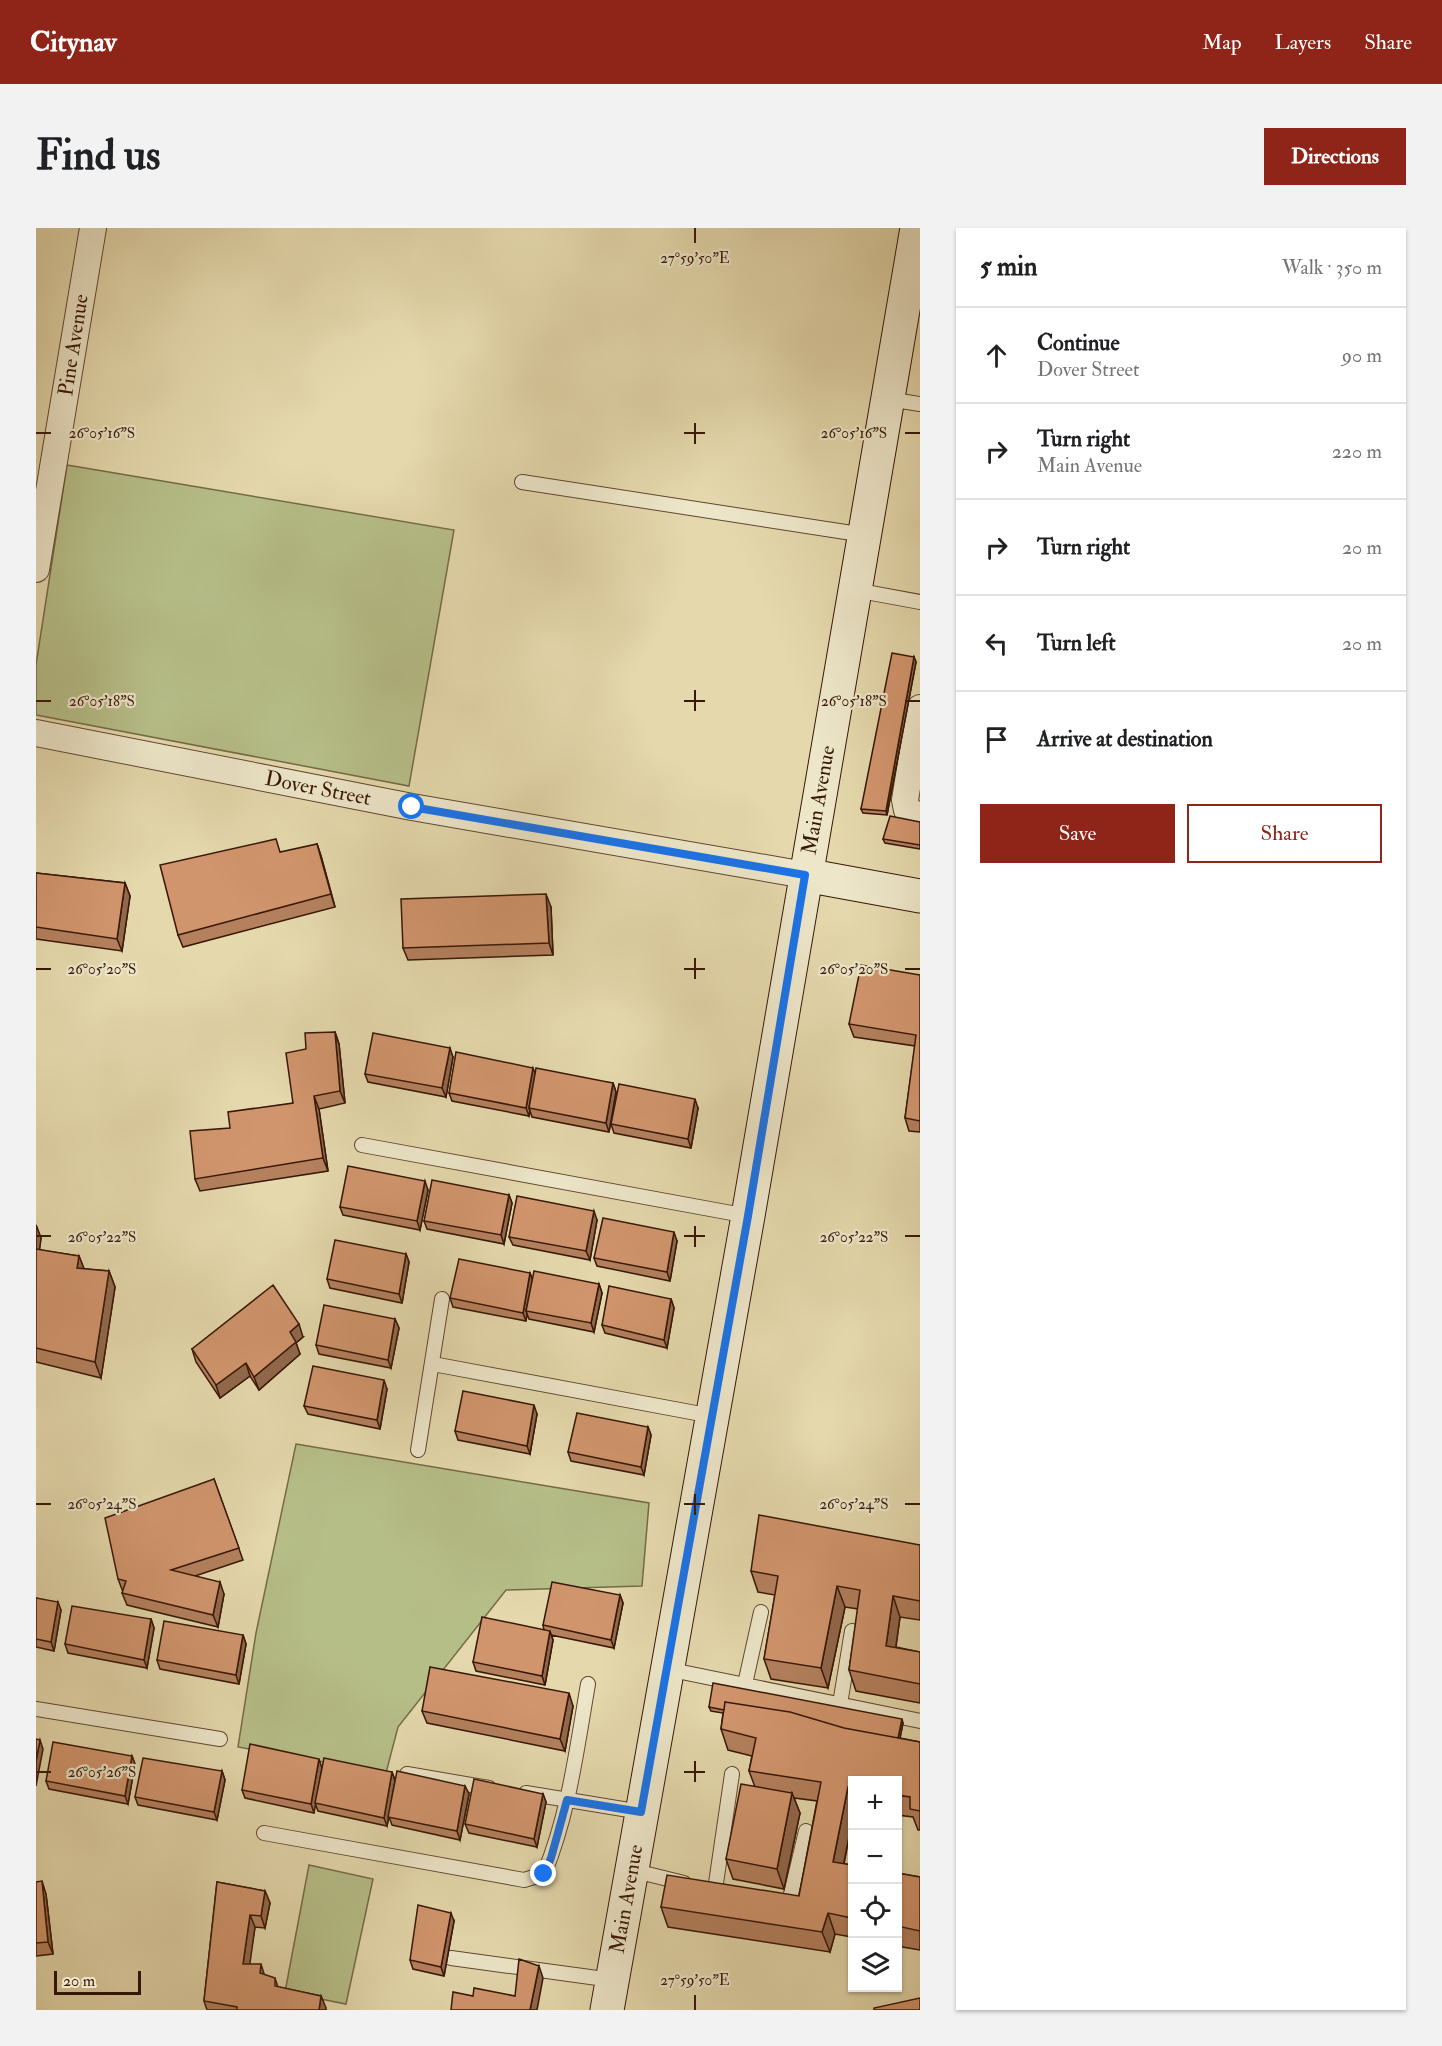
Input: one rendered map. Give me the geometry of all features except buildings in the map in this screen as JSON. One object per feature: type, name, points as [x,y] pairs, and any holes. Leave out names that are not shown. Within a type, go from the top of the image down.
[{"type":"street","name":"Pine Avenue","points":[[36,569],[93,228]]},
{"type":"street","name":"Main Avenue","points":[[609,1995],[748,1216],[917,228]]},
{"type":"street","points":[[920,708],[905,806],[907,810],[920,816]]},
{"type":"street","name":"Dover Street","points":[[36,734],[412,807],[920,896]]},
{"type":"lane","points":[[888,399],[920,404]]},
{"type":"lane","points":[[522,482],[866,535]]},
{"type":"lane","points":[[855,590],[920,602]]},
{"type":"lane","points":[[362,1145],[748,1216]]},
{"type":"lane","points":[[418,1450],[442,1299]]},
{"type":"lane","points":[[433,1364],[712,1416]]},
{"type":"lane","points":[[745,1684],[761,1612]]},
{"type":"lane","points":[[840,1704],[852,1631]]},
{"type":"lane","points":[[668,1669],[920,1721]]},
{"type":"lane","points":[[264,1833],[524,1880],[544,1874],[551,1858],[567,1800],[588,1684]]},
{"type":"lane","points":[[36,1709],[220,1739]]},
{"type":"lane","points":[[405,1774],[641,1812]]},
{"type":"lane","points":[[631,1870],[710,1889],[732,1774]]},
{"type":"lane","points":[[765,1902],[775,1905],[784,1904],[790,1899],[806,1831]]},
{"type":"lane","points":[[451,1958],[609,1995]]},
{"type":"green space","points":[[67,465],[454,530],[409,786],[36,715],[36,665]]},
{"type":"green space","points":[[296,1444],[649,1503],[642,1586],[506,1590],[398,1727],[386,1773],[238,1747],[256,1633]]},
{"type":"green space","points":[[309,1865],[373,1879],[346,2004],[285,1992]]},
{"type":"route","points":[[412,807],[805,875],[748,1216],[641,1812],[567,1800],[551,1858],[544,1874]]}]
